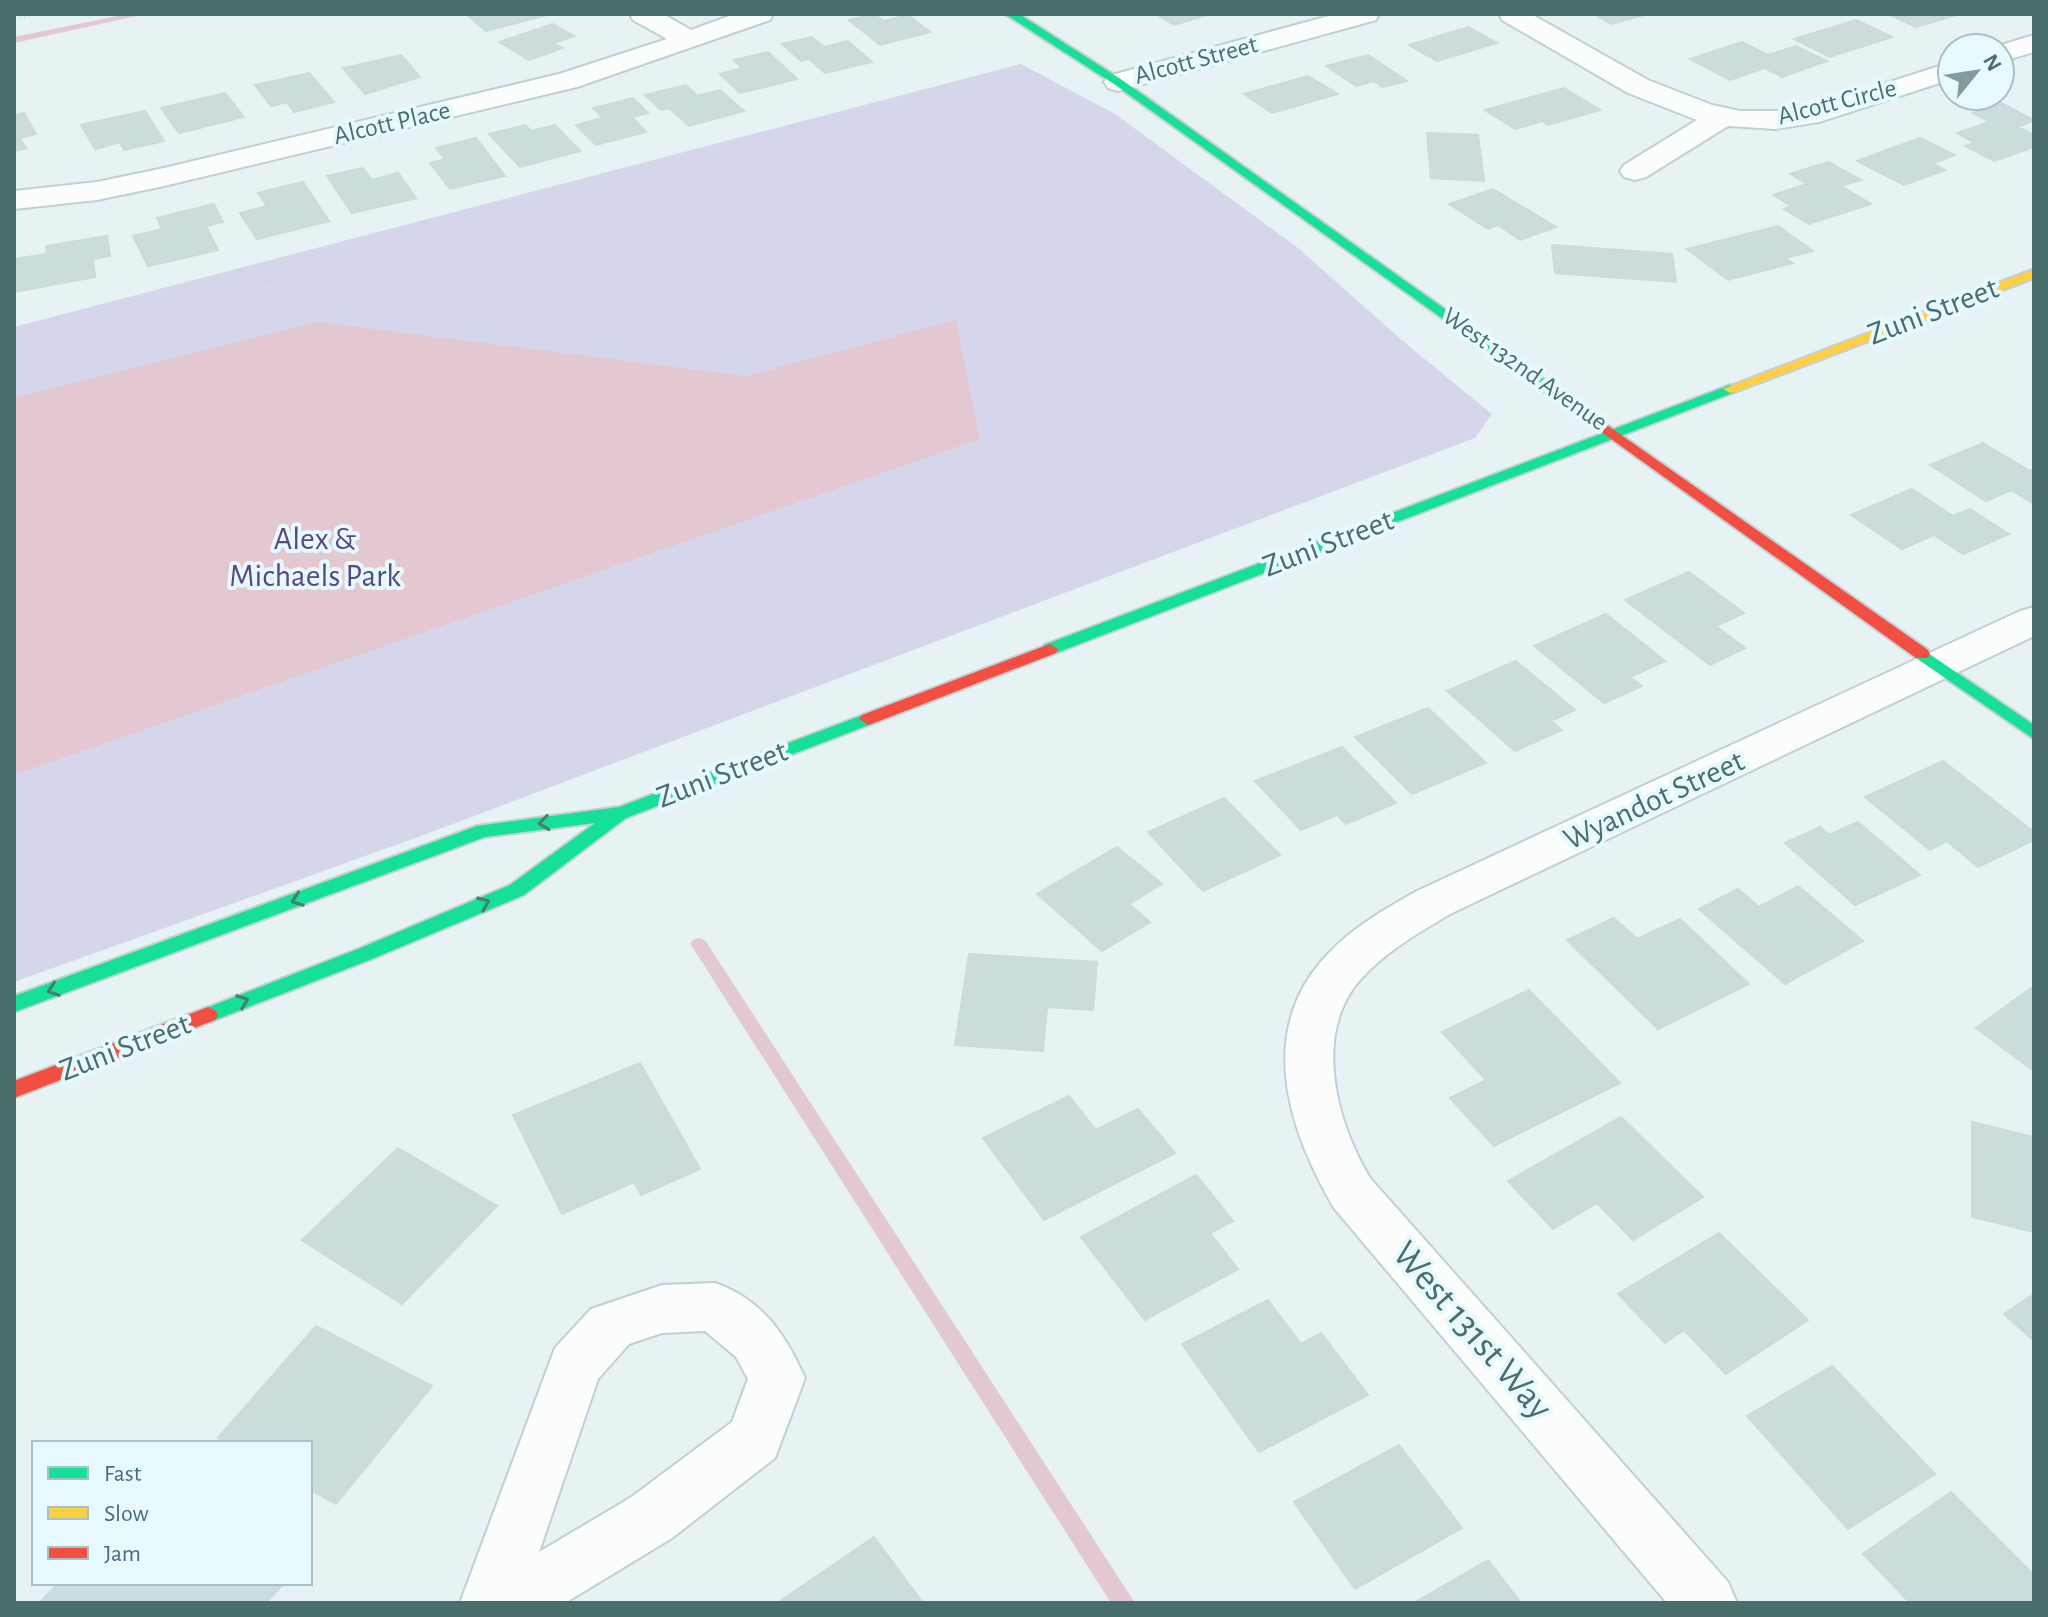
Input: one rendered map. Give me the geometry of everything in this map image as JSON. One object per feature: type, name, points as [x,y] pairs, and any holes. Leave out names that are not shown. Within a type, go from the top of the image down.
[{"type":"main road","name":"West 132nd Avenue","points":[[1011,14],[1110,76],[2034,733]]},
{"type":"main road","name":"Zuni Street","points":[[14,1004],[483,831],[621,813],[2034,273]]},
{"type":"main road","name":"Zuni Street","points":[[14,1090],[365,954],[517,890],[621,813]]},
{"type":"street","points":[[643,14],[689,40]]},
{"type":"street","name":"Alcott Place","points":[[15,200],[97,191],[164,177],[567,81],[760,14]]},
{"type":"street","name":"Alcott Street","points":[[1110,76],[1366,14]]},
{"type":"street","name":"Alcott Circle","points":[[1512,14],[1660,97],[1720,118],[1749,121],[1787,119],[1852,103],[1936,75]]},
{"type":"street","points":[[1635,171],[1720,118]]},
{"type":"street","name":"Wyandot Street","points":[[1314,1026],[1325,995],[1343,968],[1408,918],[1475,882],[1612,821],[2034,620]]},
{"type":"street","name":"West 131st Way","points":[[1314,1026],[1309,1070],[1312,1104],[1337,1170],[1352,1193],[1706,1603]]},
{"type":"street","points":[[491,1603],[575,1366],[610,1326],[662,1309],[715,1307],[756,1340],[777,1378],[755,1439],[651,1518],[509,1603]]},
{"type":"path","points":[[14,18],[35,14]]},
{"type":"path","points":[[14,348],[156,303],[434,249],[548,204],[792,141],[1110,76]]},
{"type":"green space","name":"Alex & Michaels Park","points":[[1021,64],[1115,114],[1298,248],[1404,342],[1492,414],[1475,438],[421,836],[14,982],[14,327]]},
{"type":"shaded area","points":[[956,320],[980,439],[14,775],[14,398],[318,322],[746,376]]},
{"type":"building","points":[[466,14],[546,14],[547,15],[486,31]]},
{"type":"building","points":[[873,14],[884,21],[908,15],[930,32],[880,45],[849,20]]},
{"type":"building","points":[[1156,14],[1210,14],[1174,25]]},
{"type":"building","points":[[1594,14],[1647,14],[1611,24]]},
{"type":"building","points":[[1888,14],[1959,14],[1916,27]]},
{"type":"building","points":[[1856,20],[1892,37],[1830,57],[1794,39]]},
{"type":"building","points":[[553,24],[574,36],[554,43],[563,48],[529,60],[499,42]]},
{"type":"building","points":[[1468,27],[1497,43],[1437,61],[1409,45]]},
{"type":"building","points":[[812,37],[824,47],[848,41],[872,62],[825,73],[809,59],[801,61],[782,44]]},
{"type":"building","points":[[1742,42],[1768,55],[1796,46],[1827,61],[1782,77],[1765,68],[1730,80],[1690,59]]},
{"type":"building","points":[[768,52],[797,79],[740,93],[720,74],[742,68],[734,60]]},
{"type":"building","points":[[401,55],[420,77],[365,94],[343,68]]},
{"type":"building","points":[[1368,55],[1407,81],[1382,87],[1374,81],[1356,86],[1326,66]]},
{"type":"building","points":[[309,73],[334,102],[294,112],[287,102],[271,106],[255,85]]},
{"type":"building","points":[[1308,76],[1338,94],[1272,113],[1244,94]]},
{"type":"building","points":[[686,85],[697,96],[720,90],[744,111],[689,126],[669,108],[661,110],[645,95]]},
{"type":"building","points":[[1564,88],[1600,110],[1548,125],[1542,121],[1515,129],[1485,110]]},
{"type":"building","points":[[225,93],[244,117],[179,133],[161,108]]},
{"type":"building","points":[[633,98],[648,113],[632,117],[646,132],[596,145],[576,125],[603,118],[593,108]]},
{"type":"building","points":[[145,111],[164,141],[124,150],[120,142],[95,149],[81,125]]},
{"type":"building","points":[[2016,111],[2034,120],[2018,127],[2034,135],[2034,147],[1994,161],[1965,146],[1975,143],[1957,133],[1990,122],[1973,113]]},
{"type":"building","points":[[24,113],[36,134],[20,138],[26,148],[14,151],[14,116]]},
{"type":"building","points":[[525,125],[531,131],[555,125],[580,151],[520,167],[489,134]]},
{"type":"building","points":[[1427,133],[1478,135],[1484,181],[1431,178]]},
{"type":"building","points":[[476,138],[505,176],[450,189],[430,163],[445,159],[436,148]]},
{"type":"building","points":[[1920,138],[1955,155],[1933,163],[1945,170],[1904,185],[1857,161]]},
{"type":"building","points":[[1828,162],[1861,180],[1841,186],[1871,204],[1809,224],[1784,209],[1792,206],[1773,195],[1807,184],[1790,174]]},
{"type":"building","points":[[363,168],[372,180],[398,173],[416,198],[352,213],[327,176]]},
{"type":"building","points":[[303,182],[329,221],[257,239],[240,213],[267,206],[258,193]]},
{"type":"building","points":[[1493,189],[1556,227],[1520,240],[1498,225],[1488,229],[1449,204]]},
{"type":"building","points":[[214,204],[223,222],[206,226],[218,250],[148,266],[133,236],[162,229],[157,218]]},
{"type":"building","points":[[1778,226],[1813,251],[1785,258],[1793,263],[1728,280],[1687,249]]},
{"type":"building","points":[[107,236],[110,256],[93,259],[95,277],[14,292],[14,259],[47,254],[46,246]]},
{"type":"building","points":[[1552,245],[1672,254],[1676,282],[1555,273]]},
{"type":"building","points":[[1983,443],[2030,471],[2034,469],[2034,504],[2011,490],[1986,501],[1930,465]]},
{"type":"building","points":[[1912,489],[1953,516],[1970,509],[2009,534],[1963,554],[1934,535],[1902,549],[1851,515]]},
{"type":"building","points":[[1689,572],[1744,613],[1716,626],[1745,648],[1710,665],[1625,600]]},
{"type":"building","points":[[1606,614],[1665,661],[1630,677],[1642,686],[1604,703],[1534,646]]},
{"type":"building","points":[[1516,661],[1575,710],[1551,721],[1562,730],[1515,751],[1447,691]]},
{"type":"building","points":[[1428,708],[1486,763],[1412,794],[1355,737]]},
{"type":"building","points":[[1342,747],[1396,803],[1346,824],[1337,815],[1301,830],[1255,781]]},
{"type":"building","points":[[1943,761],[2034,832],[2034,840],[1978,867],[1947,841],[1930,850],[1865,797]]},
{"type":"building","points":[[1224,798],[1280,855],[1203,891],[1148,832]]},
{"type":"building","points":[[1858,822],[1920,875],[1855,905],[1785,843],[1820,827],[1829,835]]},
{"type":"building","points":[[1117,847],[1162,884],[1129,904],[1150,922],[1102,951],[1037,894]]},
{"type":"building","points":[[1798,886],[1863,941],[1785,984],[1699,909],[1738,889],[1759,907]]},
{"type":"building","points":[[1614,918],[1637,939],[1680,919],[1749,984],[1658,1029],[1567,940]]},
{"type":"building","points":[[969,954],[1097,962],[1093,1010],[1047,1007],[1043,1051],[955,1045]]},
{"type":"building","points":[[2034,986],[2034,1071],[1976,1028]]},
{"type":"building","points":[[1529,990],[1620,1083],[1494,1146],[1450,1098],[1486,1080],[1442,1032]]},
{"type":"building","points":[[640,1063],[700,1169],[641,1195],[634,1182],[562,1214],[513,1115]]},
{"type":"building","points":[[1069,1096],[1096,1130],[1138,1109],[1175,1153],[1044,1220],[983,1138]]},
{"type":"building","points":[[1621,1117],[1703,1197],[1633,1240],[1597,1203],[1553,1229],[1508,1181]]},
{"type":"building","points":[[1972,1122],[2034,1137],[2034,1232],[1972,1217]]},
{"type":"building","points":[[398,1148],[497,1206],[402,1304],[302,1240]]},
{"type":"building","points":[[1196,1175],[1233,1221],[1210,1233],[1238,1269],[1145,1320],[1081,1237]]},
{"type":"building","points":[[1719,1233],[1808,1320],[1726,1374],[1684,1330],[1665,1343],[1618,1294]]},
{"type":"building","points":[[2034,1294],[2034,1341],[2004,1314]]},
{"type":"building","points":[[1268,1300],[1301,1344],[1321,1333],[1368,1395],[1259,1452],[1182,1344]]},
{"type":"building","points":[[316,1326],[432,1386],[336,1504],[312,1491],[312,1441],[224,1441],[218,1438]]},
{"type":"building","points":[[1832,1366],[1935,1474],[1848,1529],[1747,1416]]},
{"type":"building","points":[[1399,1445],[1462,1528],[1355,1589],[1294,1502]]},
{"type":"building","points":[[1951,1492],[2034,1575],[2034,1603],[1910,1603],[1863,1554]]},
{"type":"building","points":[[874,1537],[923,1603],[777,1603]]},
{"type":"building","points":[[1488,1560],[1521,1603],[1414,1603]]},
{"type":"building","points":[[57,1585],[282,1585],[266,1603],[39,1603]]},
{"type":"waterway","points":[[14,40],[141,14]]},
{"type":"waterway","points":[[699,944],[1124,1603]]},
{"type":"traffic: fast","points":[[1011,14],[1118,82],[1587,415]]},
{"type":"traffic: fast","points":[[1050,649],[1730,389]]},
{"type":"traffic: fast","points":[[1922,654],[2034,733]]},
{"type":"traffic: fast","points":[[14,1004],[483,831],[621,813],[868,719]]},
{"type":"traffic: fast","points":[[208,1015],[517,890],[619,814]]},
{"type":"traffic: slow","points":[[1730,389],[2034,273]]},
{"type":"traffic: jam","points":[[1587,415],[1922,654]]},
{"type":"traffic: jam","points":[[868,719],[1050,649]]},
{"type":"traffic: jam","points":[[14,1090],[208,1015]]}]
